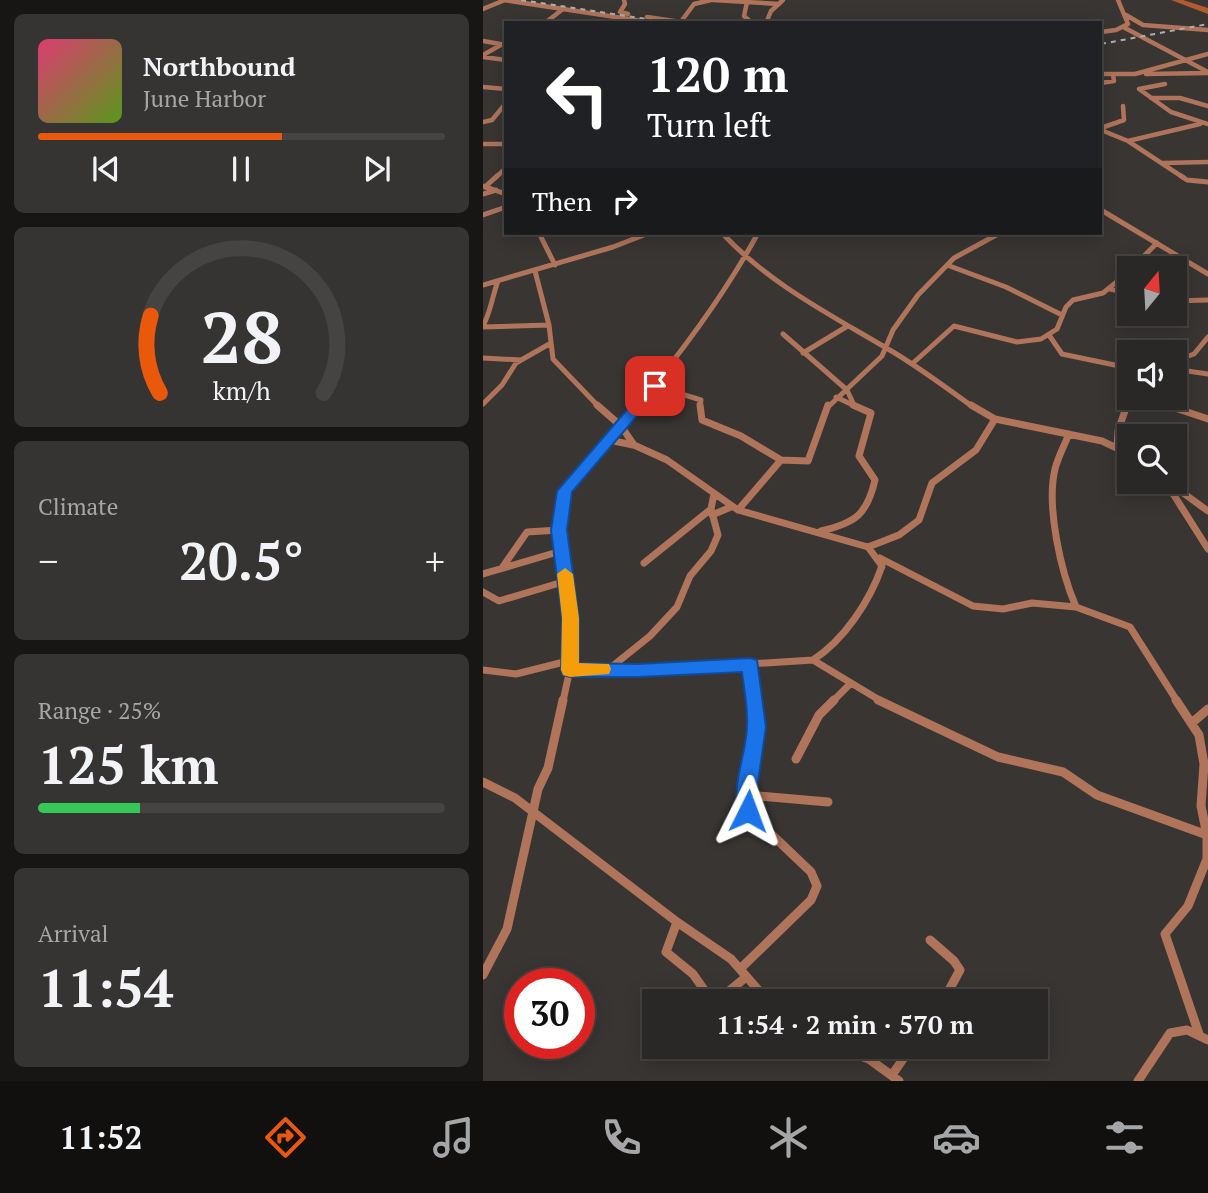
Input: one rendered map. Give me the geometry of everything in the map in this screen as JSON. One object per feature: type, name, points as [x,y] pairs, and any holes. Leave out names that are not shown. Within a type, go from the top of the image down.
[{"type":"street","points":[[483,9],[505,0],[644,21]]},
{"type":"street","points":[[624,0],[625,4],[620,13],[673,21]]},
{"type":"street","points":[[681,21],[694,4],[712,0],[781,2]]},
{"type":"street","points":[[1118,0],[1126,15],[1143,25],[1208,30]]},
{"type":"street","points":[[747,2],[744,16],[750,21]]},
{"type":"street","points":[[767,21],[781,2]]},
{"type":"street","points":[[548,21],[563,9]]},
{"type":"street","points":[[1125,28],[1126,15]]},
{"type":"street","points":[[1102,32],[1125,28],[1208,73]]},
{"type":"street","points":[[483,41],[504,43]]},
{"type":"street","points":[[483,55],[504,43]]},
{"type":"street","points":[[1135,74],[1208,54]]},
{"type":"street","points":[[483,55],[504,60]]},
{"type":"street","points":[[1102,74],[1208,73]]},
{"type":"street","points":[[1102,83],[1114,81],[1113,75]]},
{"type":"street","points":[[1165,84],[1140,88],[1148,98],[1200,124]]},
{"type":"street","points":[[483,87],[504,89]]},
{"type":"street","points":[[1148,98],[1180,98],[1208,106]]},
{"type":"street","points":[[483,122],[492,120],[504,105]]},
{"type":"street","points":[[1103,132],[1124,120],[1123,106]]},
{"type":"street","points":[[1128,141],[1208,124]]},
{"type":"street","points":[[1103,132],[1128,141],[1187,180],[1208,182]]},
{"type":"street","points":[[483,144],[504,144]]},
{"type":"street","points":[[1159,163],[1208,162]]},
{"type":"street","points":[[484,186],[504,170]]},
{"type":"street","points":[[484,186],[504,193]]},
{"type":"street","points":[[483,194],[496,190]]},
{"type":"street","points":[[483,215],[504,208]]},
{"type":"street","points":[[1102,211],[1208,274]]},
{"type":"street","points":[[541,235],[555,265]]},
{"type":"street","points":[[483,285],[555,265],[643,235]]},
{"type":"street","points":[[724,235],[745,258],[846,327],[912,364],[960,399],[995,419],[1117,447]]},
{"type":"street","points":[[484,971],[507,929],[538,789],[548,768],[572,660],[571,618],[559,530],[565,491],[685,349],[745,258],[757,235]]},
{"type":"street","points":[[655,386],[701,400],[699,412],[702,420],[741,436],[781,460],[808,461],[819,437],[827,406],[882,356],[898,322],[918,295],[963,252],[996,235]]},
{"type":"street","points":[[1144,256],[1157,243]]},
{"type":"street","points":[[947,265],[998,281],[1011,291],[1062,315]]},
{"type":"street","points":[[535,271],[549,325],[553,359],[621,425],[634,445]]},
{"type":"street","points":[[498,281],[492,294],[493,307],[483,326],[549,325]]},
{"type":"street","points":[[912,364],[954,326],[1006,341],[1031,340],[1049,335],[1059,327],[1062,315],[1074,299],[1100,295],[1117,283]]},
{"type":"street","points":[[1110,289],[1117,290]]},
{"type":"street","points":[[1187,301],[1208,300]]},
{"type":"street","points":[[803,353],[846,327]]},
{"type":"street","points":[[783,334],[847,390],[854,404]]},
{"type":"street","points":[[1049,335],[1062,354],[1117,365]]},
{"type":"street","points":[[1187,356],[1194,354],[1208,337]]},
{"type":"street","points":[[483,404],[502,385],[513,366],[551,344]]},
{"type":"street","points":[[483,358],[521,360]]},
{"type":"street","points":[[1187,371],[1208,374]]},
{"type":"street","points":[[817,532],[845,524],[870,505],[875,480],[859,456],[871,414],[836,397]]},
{"type":"street","points":[[1181,410],[1208,419]]},
{"type":"street","points":[[867,547],[893,537],[918,519],[924,510],[929,486],[937,477],[984,445],[995,419]]},
{"type":"street","points":[[1069,434],[1055,471],[1053,488],[1065,575],[1076,607]]},
{"type":"street","points":[[609,440],[634,445],[667,460],[734,508],[867,547],[879,558],[896,564],[973,606],[1003,609],[1032,603],[1076,607],[1130,627],[1162,681],[1193,722],[1205,764],[1201,806],[1207,835],[1205,867],[1188,906],[1165,934],[1203,1037]]},
{"type":"street","points":[[644,563],[712,512],[734,508],[781,460]]},
{"type":"street","points":[[1174,494],[1208,549]]},
{"type":"street","points":[[1184,494],[1208,511]]},
{"type":"street","points":[[609,669],[650,636],[682,599],[690,576],[715,542],[718,529],[712,512],[714,495]]},
{"type":"street","points":[[501,569],[527,532],[559,530]]},
{"type":"street","points":[[483,573],[561,551]]},
{"type":"street","points":[[570,670],[638,671],[813,660],[827,651],[872,588],[882,569],[879,558]]},
{"type":"street","points":[[483,593],[499,601],[566,581]]},
{"type":"street","points":[[483,670],[499,676],[512,676],[572,660]]},
{"type":"street","points":[[813,660],[921,723],[967,744],[998,757],[1063,772],[1097,795],[1207,835]]},
{"type":"street","points":[[730,989],[811,900],[817,886],[814,876],[804,864],[750,815],[747,808],[757,727],[750,664]]},
{"type":"street","points":[[796,759],[819,715],[851,683]]},
{"type":"street","points":[[1193,722],[1208,709]]},
{"type":"street","points":[[483,782],[515,798],[677,922],[717,948],[757,989]]},
{"type":"street","points":[[747,795],[828,802]]},
{"type":"street","points":[[677,922],[666,952],[693,974],[704,989]]},
{"type":"street","points":[[930,940],[939,951],[956,961],[960,970],[951,989]]},
{"type":"street","points":[[1138,1081],[1170,1033],[1179,1030],[1203,1037]]},
{"type":"street","points":[[869,1059],[895,1078],[905,1059]]},
{"type":"waterway","points":[[1175,0],[1208,11]]},
{"type":"railway","points":[[521,0],[660,21]]},
{"type":"railway","points":[[1102,44],[1208,24]]},
{"type":"slow traffic","points":[[565,574],[571,618],[570,670],[602,669]]},
{"type":"route","points":[[655,386],[565,491],[562,500],[559,530],[571,618],[570,670],[638,671],[667,667],[750,664],[757,727],[748,789],[748,811]]}]
